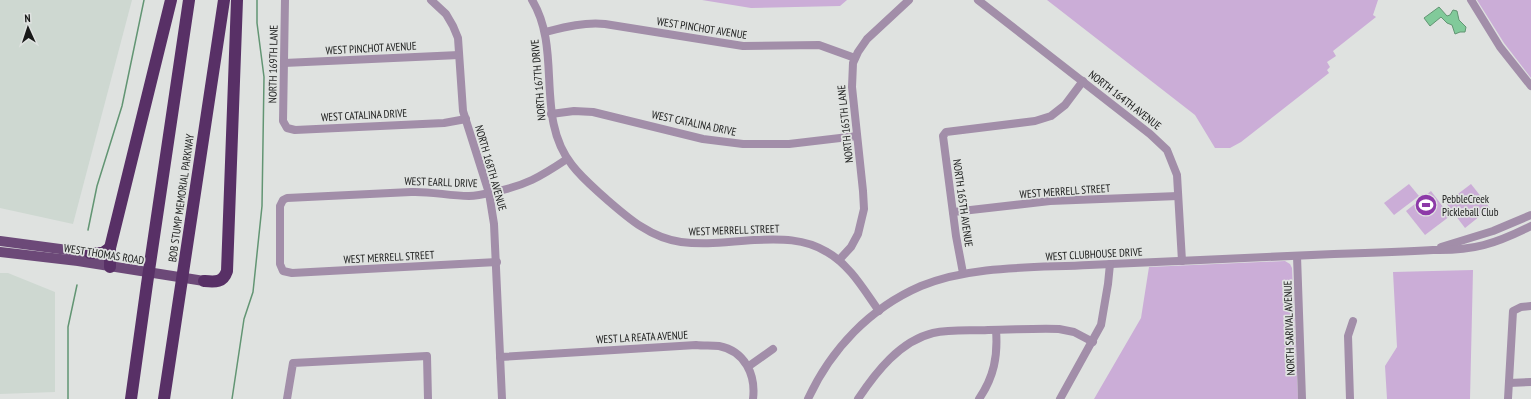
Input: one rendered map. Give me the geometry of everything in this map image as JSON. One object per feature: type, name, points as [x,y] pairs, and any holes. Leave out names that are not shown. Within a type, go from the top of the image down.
[{"type":"highway","points":[[110,267],[110,248],[171,0]]},
{"type":"highway","name":"BOB STUMP MEMORIAL PARKWAY","points":[[131,399],[189,0]]},
{"type":"highway","name":"BOB STUMP MEMORIAL PARKWAY","points":[[164,399],[224,0]]},
{"type":"highway","points":[[204,281],[220,281],[224,278],[227,271],[237,0]]},
{"type":"highway","points":[[90,253],[103,253],[110,248]]},
{"type":"main road","name":"WEST THOMAS ROAD","points":[[0,241],[90,253]]},
{"type":"main road","name":"WEST THOMAS ROAD","points":[[0,252],[204,281]]},
{"type":"street","name":"NORTH 169TH LANE","points":[[285,0],[284,121],[287,128]]},
{"type":"street","name":"NORTH 168TH AVENUE","points":[[431,0],[446,14],[458,38],[461,95],[466,119],[488,193],[494,224],[497,262],[502,399]]},
{"type":"street","name":"NORTH 167TH DRIVE","points":[[532,0],[539,13],[545,32],[551,114],[557,139],[567,159]]},
{"type":"street","name":"NORTH 165TH LANE","points":[[839,260],[854,240],[863,218],[864,200],[852,87],[852,70],[855,58],[867,39],[909,0]]},
{"type":"street","name":"NORTH 164TH AVENUE","points":[[978,0],[1155,138],[1167,150],[1177,175],[1182,261]]},
{"type":"street","points":[[1471,0],[1500,47],[1531,86]]},
{"type":"street","name":"WEST PINCHOT AVENUE","points":[[545,32],[575,25],[594,23],[743,46],[819,45],[855,58]]},
{"type":"street","name":"WEST PINCHOT AVENUE","points":[[284,63],[459,55]]},
{"type":"street","name":"NORTH 165TH AVENUE","points":[[963,274],[943,136],[946,132],[1035,121],[1051,116],[1065,105],[1083,82]]},
{"type":"street","name":"WEST CATALINA DRIVE","points":[[551,114],[574,111],[593,112],[702,139],[743,144],[789,144],[857,136]]},
{"type":"street","name":"WEST CATALINA DRIVE","points":[[287,128],[295,130],[444,123],[466,119]]},
{"type":"street","name":"WEST MERRELL STREET","points":[[567,159],[586,180],[631,220],[650,232],[664,238],[680,242],[693,243],[789,239],[805,242],[820,248],[839,260],[850,271],[879,311]]},
{"type":"street","name":"WEST EARLL DRIVE","points":[[283,271],[280,264],[280,206],[283,200],[287,198],[411,192],[469,196],[517,187],[530,182],[567,159]]},
{"type":"street","name":"WEST MERRELL STREET","points":[[953,212],[1043,202],[1178,196]]},
{"type":"street","name":"WEST CLUBHOUSE DRIVE","points":[[1433,250],[1530,218]]},
{"type":"street","name":"WEST CLUBHOUSE DRIVE","points":[[808,399],[820,375],[836,351],[857,329],[895,300],[922,286],[952,276],[989,270],[1458,250],[1486,244],[1531,226]]},
{"type":"street","name":"NORTH SARIVAL AVENUE","points":[[1297,256],[1302,399]]},
{"type":"street","name":"WEST MERRELL STREET","points":[[283,271],[292,273],[497,262]]},
{"type":"street","points":[[1060,399],[1093,342],[1103,318],[1110,264]]},
{"type":"street","points":[[1508,399],[1513,311],[1521,307],[1531,306]]},
{"type":"street","points":[[1350,399],[1348,336],[1353,321]]},
{"type":"street","points":[[858,399],[873,377],[884,365],[906,346],[918,339],[942,332],[1059,329],[1074,332],[1093,342]]},
{"type":"street","points":[[979,399],[990,381],[996,363],[996,330]]},
{"type":"street","name":"WEST LA REATA AVENUE","points":[[500,357],[696,345],[720,346],[737,354],[749,366]]},
{"type":"street","points":[[753,399],[753,383],[749,366],[773,349]]},
{"type":"street","points":[[287,399],[293,363],[427,356],[428,399]]},
{"type":"street","points":[[1509,383],[1531,382]]},
{"type":"shaded area","points":[[0,0],[132,0],[73,224],[0,208]]},
{"type":"shaded area","points":[[702,0],[847,0],[840,6],[751,8]]},
{"type":"shaded area","points":[[1047,0],[1378,0],[1373,15],[1376,17],[1333,51],[1336,56],[1327,62],[1330,67],[1327,70],[1329,73],[1241,142],[1230,148],[1215,148],[1195,115]]},
{"type":"shaded area","points":[[1477,0],[1531,0],[1531,78],[1504,43]]},
{"type":"shaded area","points":[[1439,7],[1447,16],[1450,15],[1453,10],[1457,11],[1459,20],[1466,27],[1465,32],[1455,34],[1452,25],[1447,23],[1441,17],[1430,26],[1424,18]]},
{"type":"shaded area","points":[[1409,184],[1419,196],[1394,215],[1384,203]]},
{"type":"shaded area","points":[[1471,184],[1490,208],[1465,228],[1446,203]]},
{"type":"shaded area","points":[[1431,191],[1450,216],[1425,235],[1406,211]]},
{"type":"shaded area","points":[[1285,261],[1290,264],[1292,268],[1298,399],[1094,399],[1141,318],[1149,267]]},
{"type":"shaded area","points":[[1473,270],[1470,399],[1387,399],[1385,366],[1397,347],[1393,272]]},
{"type":"shaded area","points":[[0,273],[8,273],[55,292],[55,392],[0,394]]},
{"type":"waterway","points":[[88,230],[97,186],[122,106],[144,0]]},
{"type":"waterway","points":[[232,399],[244,319],[253,292],[262,206],[264,77],[257,23],[257,0]]},
{"type":"waterway","points":[[68,399],[68,327],[77,285]]},
{"type":"place","name":"PebbleCreek Pickleball Club","points":[[1426,205]]}]
